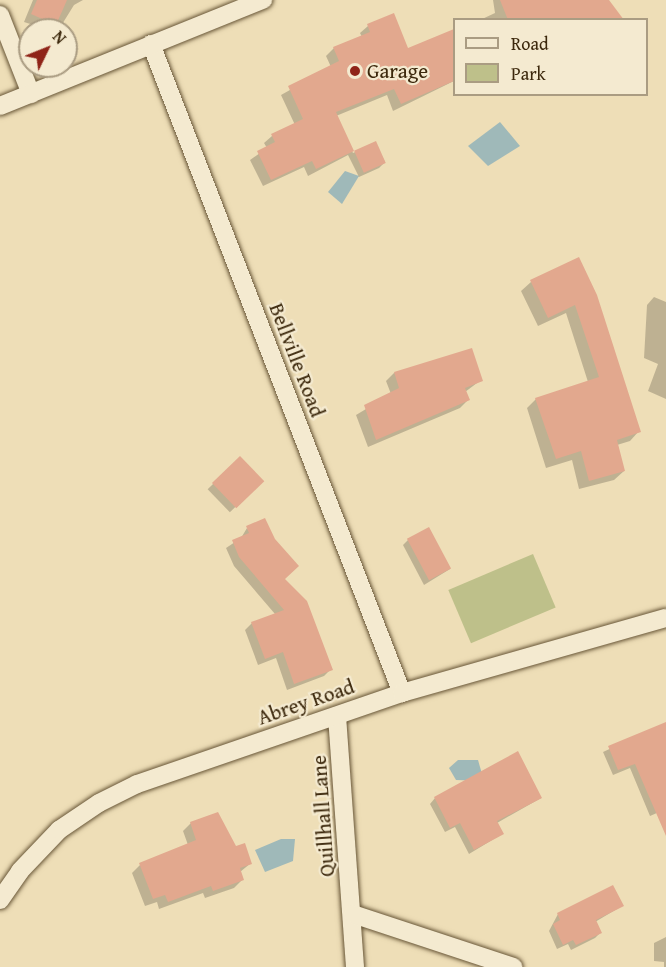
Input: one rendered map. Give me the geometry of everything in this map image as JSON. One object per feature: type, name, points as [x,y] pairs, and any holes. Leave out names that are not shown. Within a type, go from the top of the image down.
[{"type":"street","points":[[0,106],[263,0]]},
{"type":"street","points":[[0,15],[31,94]]},
{"type":"street","name":"Bellville Road","points":[[151,44],[402,693]]},
{"type":"street","name":"Abrey Road","points":[[0,900],[20,871],[52,837],[99,803],[178,768],[402,693],[666,618]]},
{"type":"street","name":"Quillhall Lane","points":[[337,716],[355,967]]},
{"type":"street","points":[[353,914],[513,967]]},
{"type":"green space","points":[[533,554],[556,607],[471,643],[448,590]]},
{"type":"water","points":[[500,122],[520,146],[488,166],[468,146]]},
{"type":"water","points":[[345,171],[359,176],[342,204],[328,192]]},
{"type":"water","points":[[458,760],[478,760],[484,781],[456,780],[449,768]]},
{"type":"water","points":[[281,839],[295,839],[293,861],[265,872],[255,850]]},
{"type":"building","points":[[37,0],[67,0],[59,18],[40,18],[31,14]]},
{"type":"building","points":[[500,0],[609,0],[622,18],[507,18]]},
{"type":"building","points":[[394,13],[408,48],[453,29],[453,81],[401,104],[394,89],[336,112],[354,151],[316,169],[312,161],[271,180],[257,151],[275,142],[271,134],[303,119],[288,86],[339,61],[333,47],[370,32],[367,24]]},
{"type":"building","points":[[376,141],[386,163],[364,173],[354,151]]},
{"type":"building","points":[[579,257],[597,295],[641,432],[617,440],[625,471],[589,481],[581,451],[556,459],[535,398],[599,377],[575,305],[548,318],[530,280]]},
{"type":"building","points":[[472,348],[483,381],[465,388],[470,400],[376,440],[364,405],[399,388],[394,372]]},
{"type":"building","points":[[240,456],[264,481],[236,508],[212,483]]},
{"type":"building","points":[[265,518],[275,539],[299,566],[285,579],[307,601],[333,670],[294,684],[283,652],[265,659],[251,622],[284,610],[239,557],[232,540],[249,533],[246,526]]},
{"type":"building","points":[[429,527],[451,568],[429,580],[407,539]]},
{"type":"building","points":[[666,722],[666,836],[635,764],[618,770],[608,746]]},
{"type":"building","points":[[518,751],[542,798],[497,821],[504,834],[474,850],[460,823],[450,828],[434,797]]},
{"type":"building","points":[[218,812],[236,846],[245,843],[252,864],[240,868],[244,880],[213,891],[211,886],[168,902],[165,895],[153,899],[139,863],[196,840],[190,822]]},
{"type":"building","points":[[613,885],[624,906],[596,920],[602,933],[576,945],[573,940],[563,945],[553,924],[560,920],[557,913]]},
{"type":"place","name":"Garage","points":[[355,71]]}]
